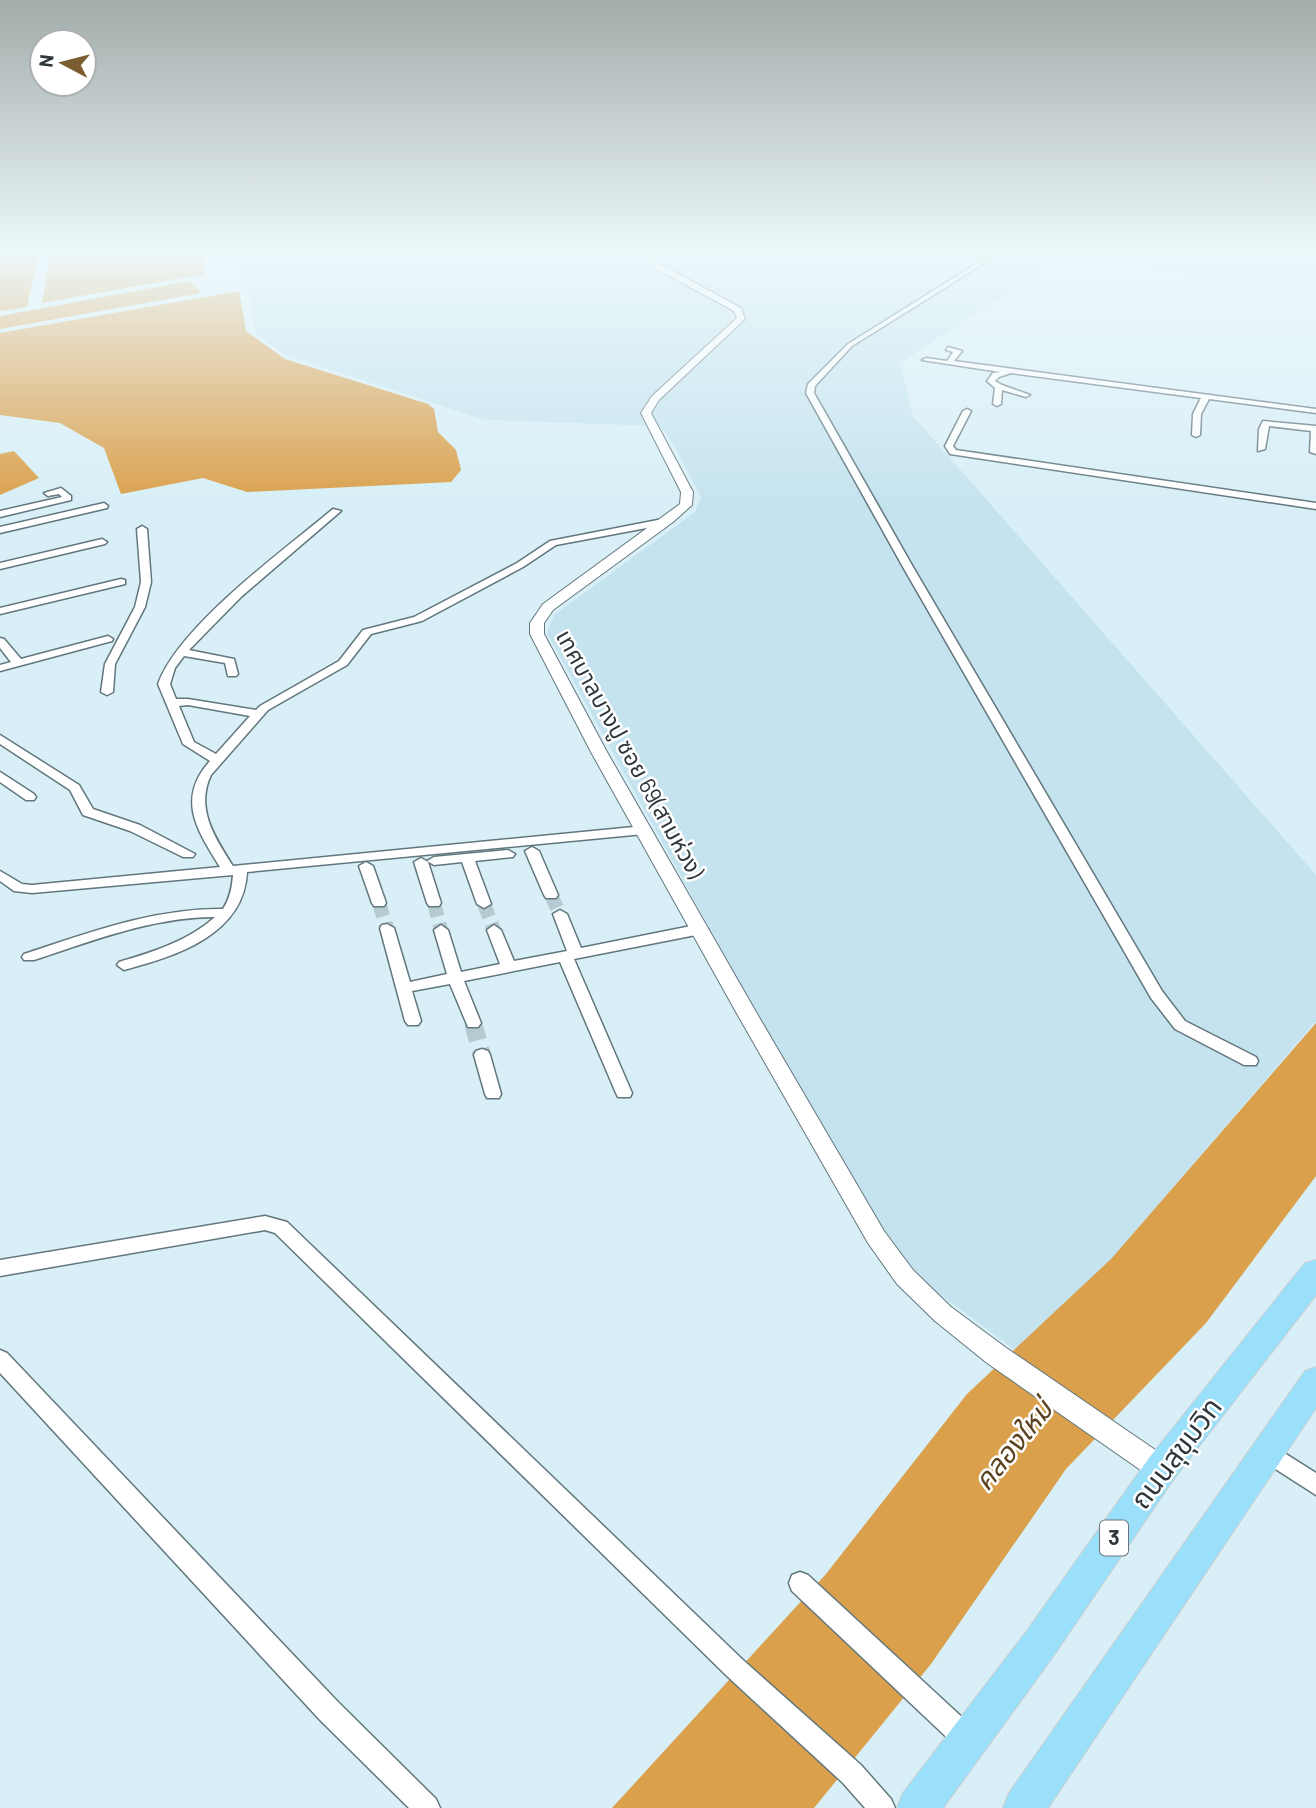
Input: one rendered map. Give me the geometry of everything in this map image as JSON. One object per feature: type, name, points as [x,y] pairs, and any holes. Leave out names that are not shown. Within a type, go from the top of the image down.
[{"type":"highway","name":"ถนนสุขุมวิท","points":[[918,1808],[1039,1645],[1149,1461],[1316,1272]]},
{"type":"highway","points":[[1024,1808],[1316,1381]]},
{"type":"street","name":"เทศบาลบางปู ซอย 69(สามห่วง)","points":[[725,335],[655,398],[646,413],[687,492],[686,505],[558,599],[541,615],[537,623],[537,634],[599,752],[702,929],[746,1012],[876,1237],[905,1277],[943,1314],[996,1355],[1149,1461]]},
{"type":"street","points":[[865,335],[854,342],[811,386],[810,393],[820,414],[1156,994],[1180,1025],[1250,1061]]},
{"type":"street","points":[[948,349],[958,351],[949,363]]},
{"type":"street","points":[[926,360],[1316,411]]},
{"type":"street","points":[[1011,371],[993,379],[993,384],[1026,395]]},
{"type":"street","points":[[1085,393],[1092,382]]},
{"type":"street","points":[[996,404],[999,387]]},
{"type":"street","points":[[1196,435],[1197,414],[1206,397]]},
{"type":"street","points":[[1304,410],[1304,427]]},
{"type":"street","points":[[967,411],[948,446],[954,452],[1316,506]]},
{"type":"street","points":[[1261,449],[1266,423],[1315,428],[1314,452]]},
{"type":"street","points":[[48,493],[61,491],[82,511]]},
{"type":"street","points":[[0,514],[68,499]]},
{"type":"street","points":[[0,530],[104,506]]},
{"type":"street","points":[[217,760],[189,744],[164,678],[199,630],[335,511]]},
{"type":"street","points":[[124,965],[159,956],[189,942],[208,930],[230,906],[242,882],[231,872],[200,823],[198,786],[217,760],[269,705],[348,660],[367,632],[418,619],[520,565],[549,545],[667,521]]},
{"type":"street","points":[[107,692],[110,664],[140,607],[146,582],[142,529]]},
{"type":"street","points":[[0,566],[102,542]]},
{"type":"street","points":[[0,611],[121,582]]},
{"type":"street","points":[[0,668],[108,639]]},
{"type":"street","points":[[0,641],[18,663]]},
{"type":"street","points":[[182,652],[230,661],[232,674]]},
{"type":"street","points":[[172,703],[188,702],[258,714]]},
{"type":"street","points":[[0,739],[75,788],[88,812],[124,823],[188,854]]},
{"type":"street","points":[[0,776],[30,797]]},
{"type":"street","points":[[394,865],[646,834]]},
{"type":"street","points":[[0,875],[19,888],[32,889],[646,834]]},
{"type":"street","points":[[532,850],[551,895]]},
{"type":"street","points":[[467,858],[484,904]]},
{"type":"street","points":[[421,862],[434,903]]},
{"type":"street","points":[[366,866],[379,903]]},
{"type":"street","points":[[29,957],[90,937],[230,906]]},
{"type":"street","points":[[560,914],[570,955],[624,1093]]},
{"type":"street","points":[[387,928],[413,1021]]},
{"type":"street","points":[[403,988],[702,929]]},
{"type":"street","points":[[441,930],[472,1023]]},
{"type":"street","points":[[494,930],[509,967]]},
{"type":"street","points":[[482,1055],[493,1094]]},
{"type":"street","points":[[0,1268],[265,1223],[281,1227],[735,1668],[852,1774],[882,1808]]},
{"type":"street","points":[[0,1359],[329,1711],[427,1808]]},
{"type":"street","points":[[1267,1452],[1316,1485]]},
{"type":"street","points":[[802,1586],[968,1740]]},
{"type":"shaded area","points":[[258,335],[943,335],[900,363],[913,416],[1316,875],[1316,1021],[1026,1358],[919,1279],[883,1232],[733,971],[547,633],[554,615],[695,512],[701,497],[672,442],[660,426],[486,420],[285,355]]},
{"type":"water","points":[[0,335],[252,335],[285,359],[428,404],[434,409],[438,432],[456,450],[461,470],[451,482],[247,492],[203,478],[121,494],[104,448],[60,423],[0,415]]},
{"type":"water","points":[[14,451],[39,478],[0,495],[0,454]]},
{"type":"water","name":"คลองใหม่","points":[[1316,1023],[1316,1176],[1206,1323],[1066,1469],[931,1664],[814,1808],[612,1808],[826,1574],[967,1394],[1111,1259]]},
{"type":"tunnel","points":[[551,895],[560,914]]},
{"type":"tunnel","points":[[379,903],[387,928]]},
{"type":"tunnel","points":[[434,903],[441,930]]},
{"type":"tunnel","points":[[484,904],[494,930]]},
{"type":"tunnel","points":[[473,1023],[482,1055]]}]
